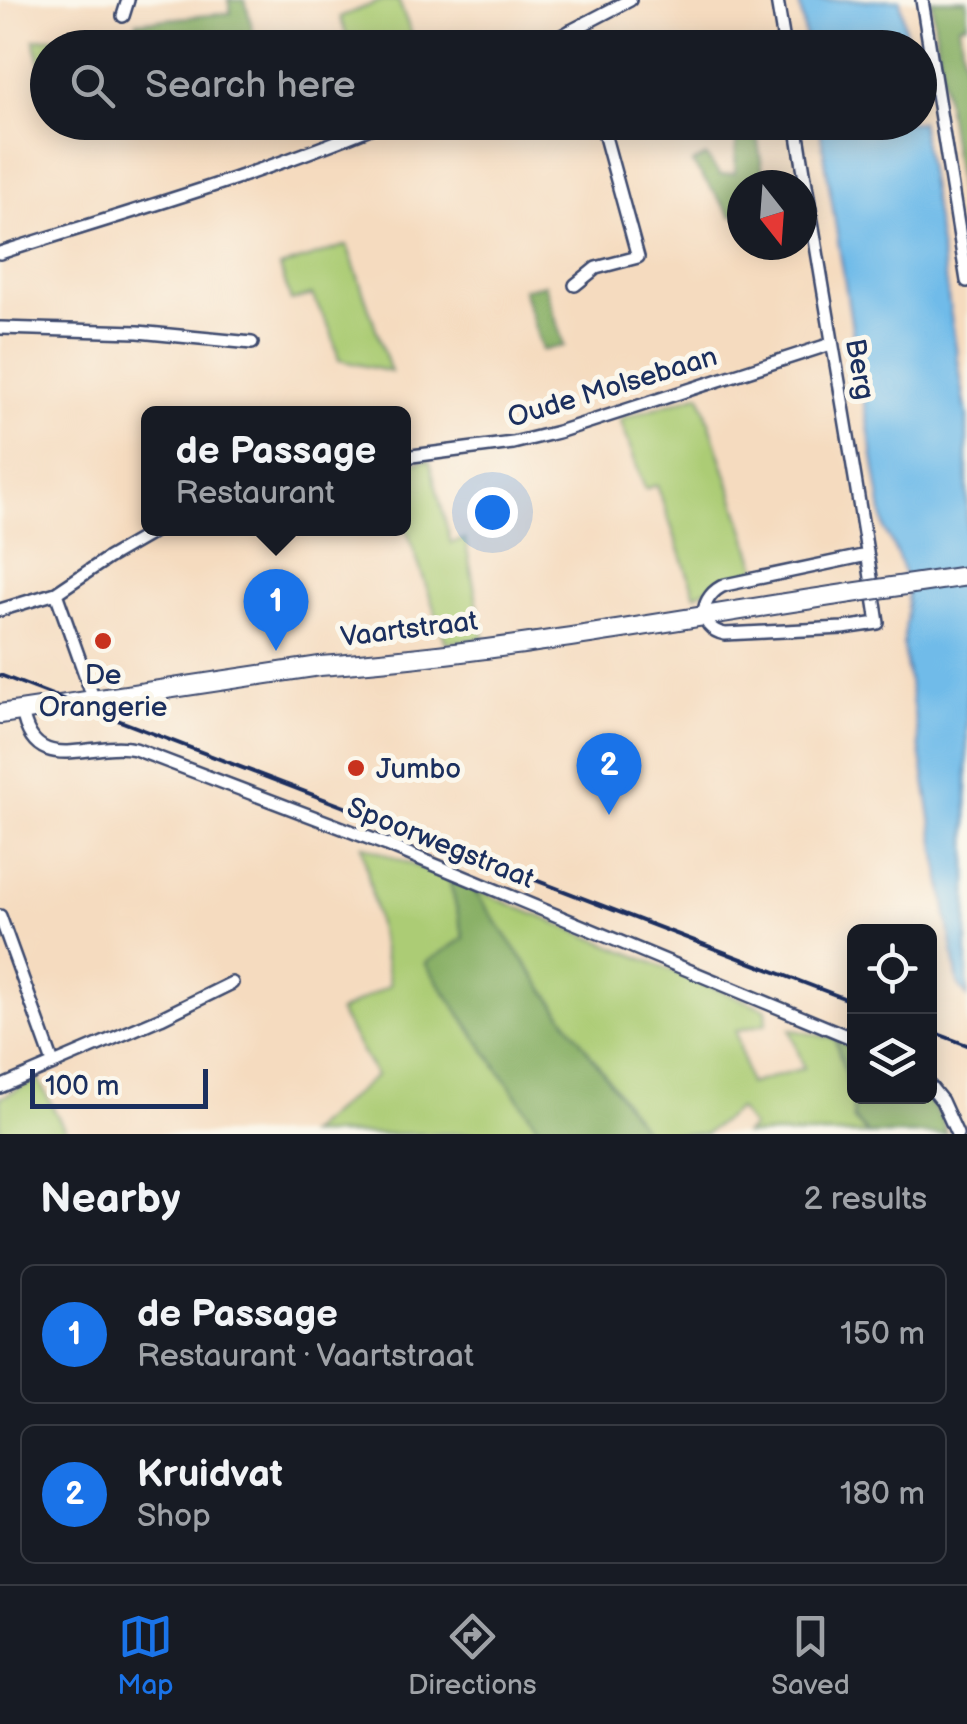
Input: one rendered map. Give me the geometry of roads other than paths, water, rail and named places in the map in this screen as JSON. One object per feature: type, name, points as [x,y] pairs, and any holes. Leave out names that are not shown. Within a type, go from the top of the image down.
[{"type":"main road","name":"Vaartstraat","points":[[0,714],[967,576]]},
{"type":"street","points":[[123,16],[128,0]]},
{"type":"street","points":[[572,30],[613,4],[630,0]]},
{"type":"street","points":[[777,0],[782,30]]},
{"type":"street","points":[[922,0],[927,30]]},
{"type":"street","points":[[937,94],[967,281]]},
{"type":"street","points":[[0,254],[234,180],[338,140]]},
{"type":"street","points":[[575,285],[596,268],[638,257],[606,140]]},
{"type":"street","name":"Berg","points":[[705,614],[714,632],[725,634],[878,623],[799,140]]},
{"type":"street","points":[[0,328],[138,332],[252,342]]},
{"type":"street","name":"Oude Molsebaan","points":[[411,456],[513,443],[558,432],[831,344]]},
{"type":"street","points":[[0,610],[56,593],[146,536]]},
{"type":"street","points":[[705,614],[712,590],[725,585],[868,554]]},
{"type":"street","points":[[56,593],[94,700]]},
{"type":"street","name":"Spoorwegstraat","points":[[22,710],[29,734],[46,750],[136,748],[405,852],[847,1036]]},
{"type":"street","points":[[0,916],[53,1063]]},
{"type":"street","points":[[0,1087],[232,983]]},
{"type":"street","points":[[937,1095],[956,1134]]},
{"type":"water","points":[[799,0],[900,0],[905,30],[804,30]]},
{"type":"water","points":[[822,140],[923,140],[967,417],[967,997],[958,984],[903,645],[907,613],[904,573],[885,531]]},
{"type":"railway","points":[[0,675],[847,999]]},
{"type":"railway","points":[[937,1034],[967,1045]]},
{"type":"place","name":"De Orangerie","points":[[103,641]]},
{"type":"place","name":"de Passage","points":[[276,651]]},
{"type":"place","name":"Jumbo","points":[[356,768]]},
{"type":"place","name":"Kruidvat","points":[[609,815]]}]
